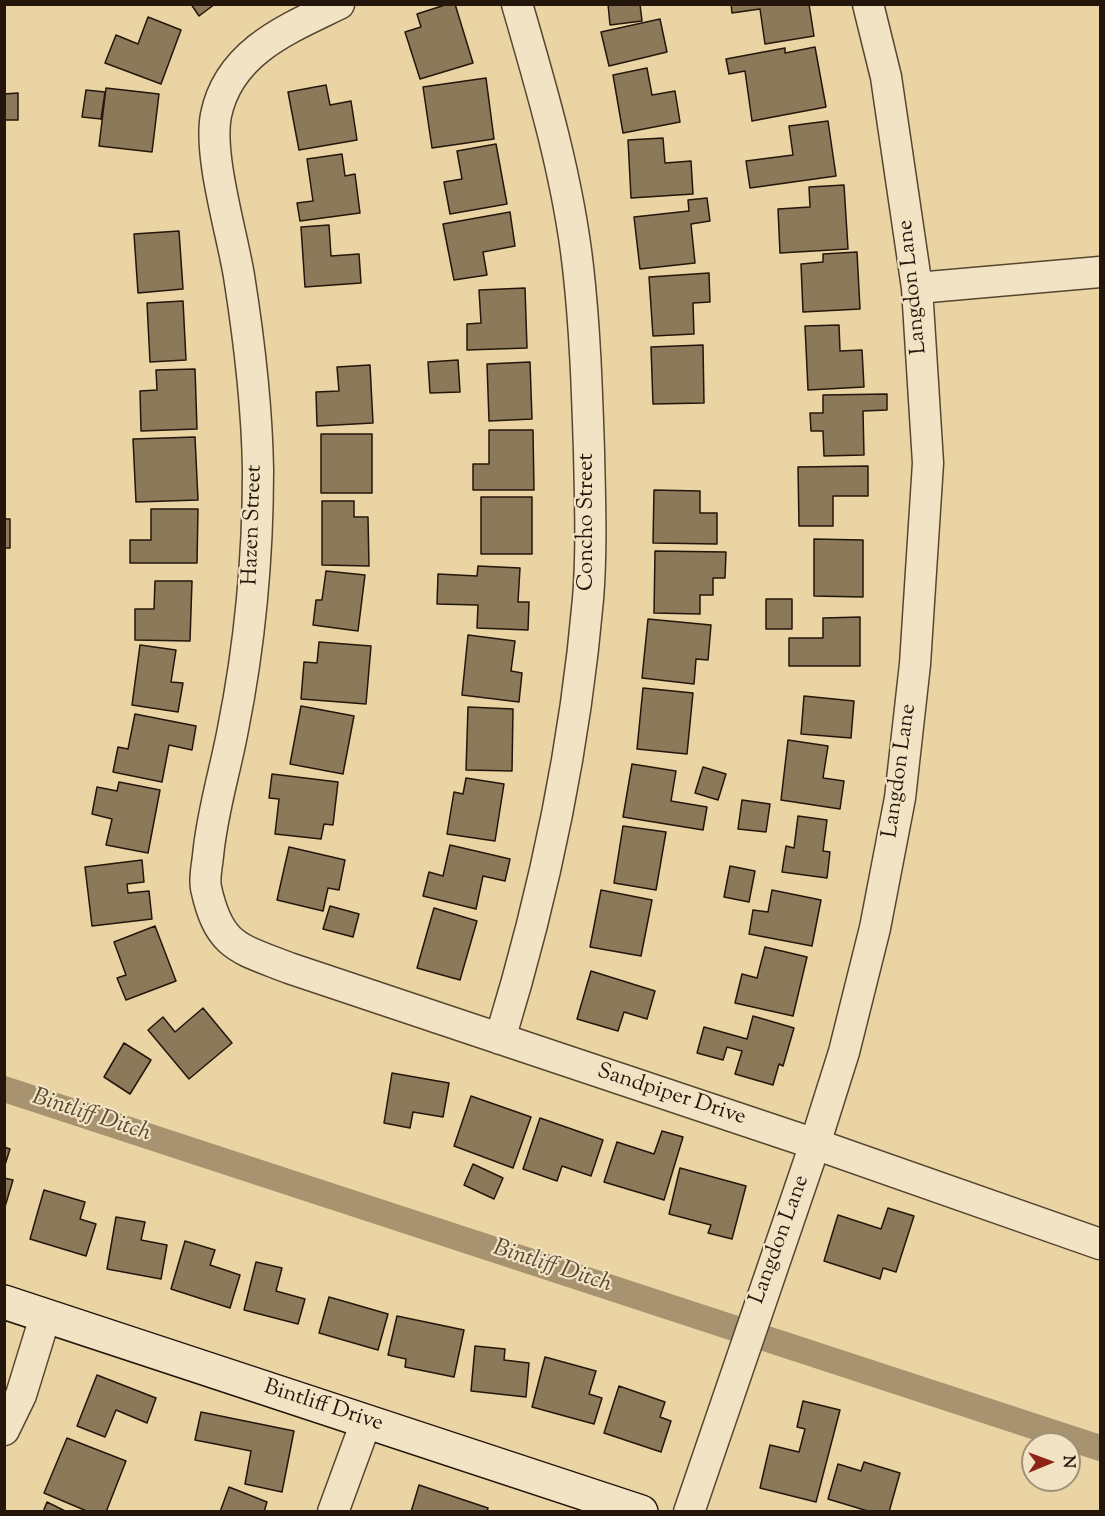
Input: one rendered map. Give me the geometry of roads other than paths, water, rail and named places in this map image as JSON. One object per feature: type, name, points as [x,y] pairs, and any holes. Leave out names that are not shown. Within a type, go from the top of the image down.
[{"type":"street","name":"Hazen Street","points":[[240,949],[218,928],[205,885],[211,821],[233,729],[245,662],[255,560],[258,468],[251,365],[215,145],[216,116],[224,90],[244,59],[279,33],[339,4]]},
{"type":"street","name":"Concho Street","points":[[500,1039],[531,937],[577,703],[588,596],[590,490],[587,376],[578,266],[566,193],[551,126],[517,4]]},
{"type":"street","name":"Langdon Lane","points":[[689,1512],[760,1299],[815,1144],[843,1052],[875,928],[901,787],[915,664],[928,463],[917,288],[886,77],[868,4]]},
{"type":"street","points":[[917,288],[1101,272]]},
{"type":"street","name":"Sandpiper Drive","points":[[240,949],[815,1144],[1101,1244]]},
{"type":"street","name":"Bintliff Drive","points":[[4,1302],[641,1512]]},
{"type":"street","points":[[4,1430],[21,1395],[45,1317]]},
{"type":"street","points":[[333,1512],[366,1422]]},
{"type":"waterway","name":"Bintliff Ditch","points":[[4,1089],[1100,1448]]}]
